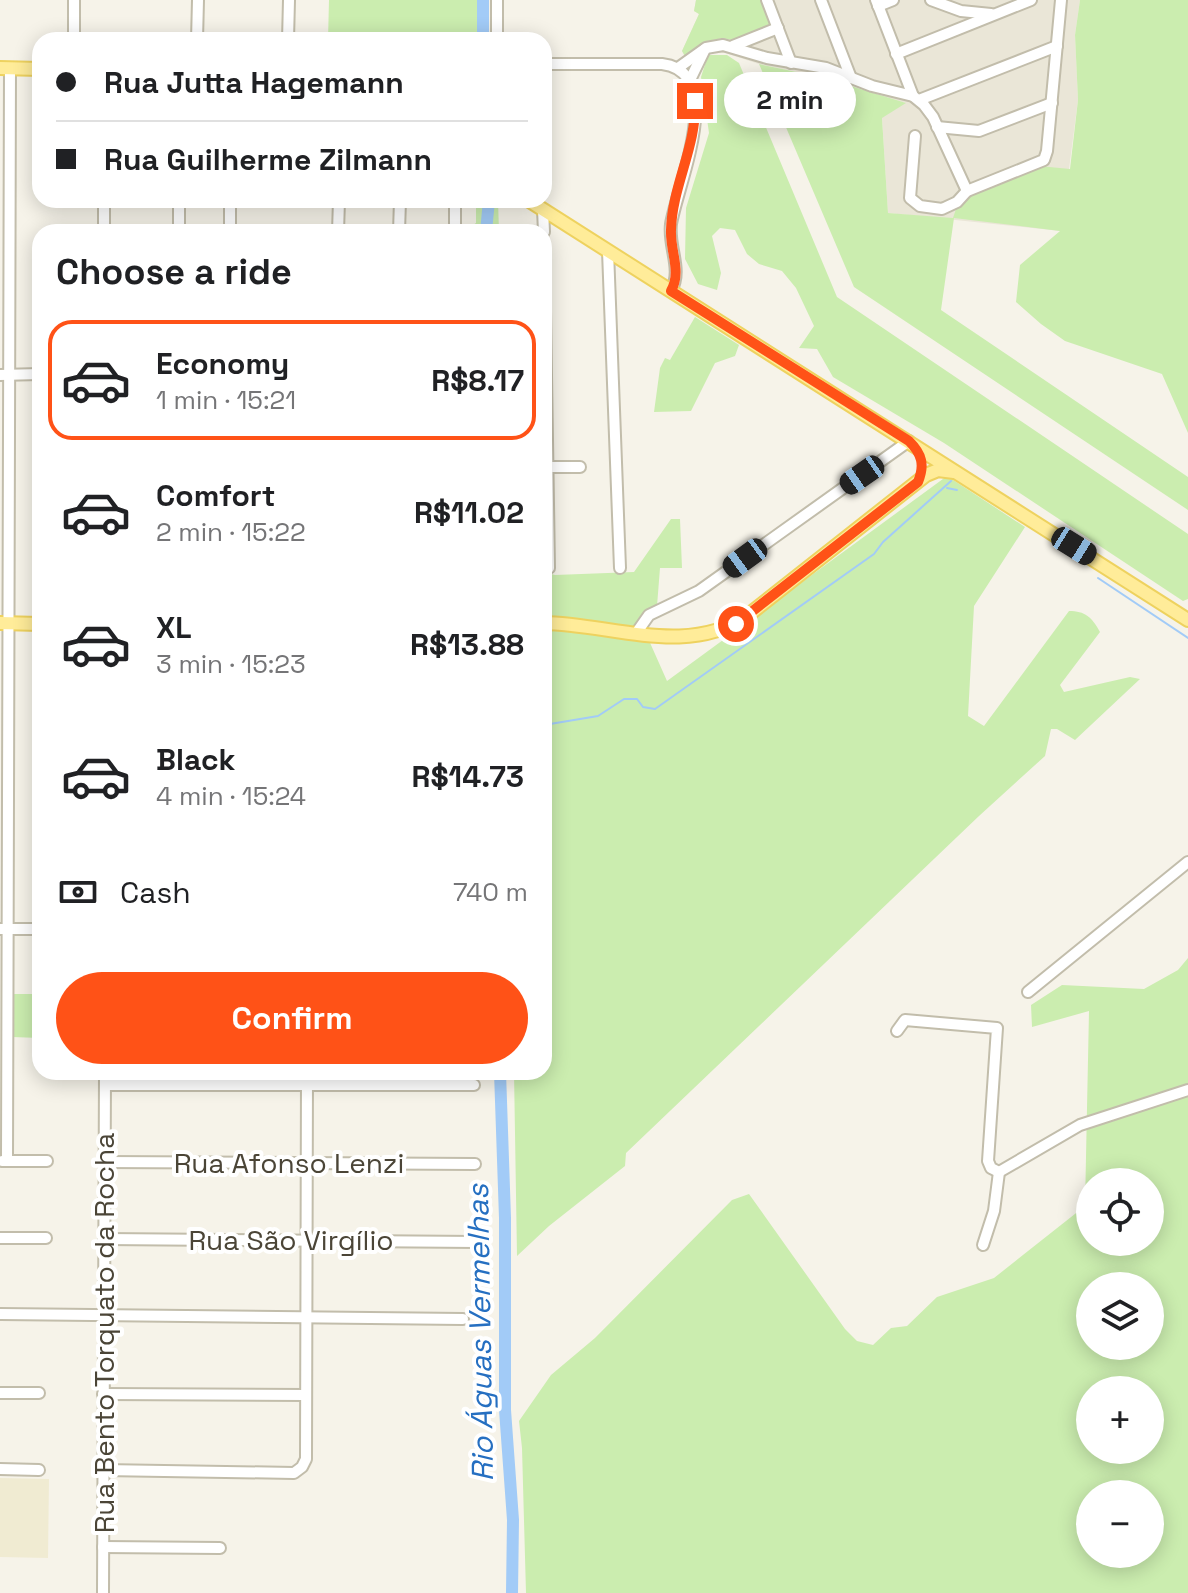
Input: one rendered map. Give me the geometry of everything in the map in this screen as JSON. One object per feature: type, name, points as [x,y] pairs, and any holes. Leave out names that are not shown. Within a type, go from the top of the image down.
[{"type":"main road","points":[[5,68],[32,69]]},
{"type":"main road","points":[[540,208],[1188,620]]},
{"type":"main road","points":[[909,441],[922,461],[922,474],[918,482]]},
{"type":"main road","points":[[552,624],[673,637],[716,633],[736,624],[918,482],[938,470],[957,473]]},
{"type":"main road","points":[[4,624],[32,624]]},
{"type":"street","points":[[74,0],[74,32]]},
{"type":"street","points":[[197,32],[198,0]]},
{"type":"street","points":[[288,32],[289,0]]},
{"type":"street","points":[[497,0],[497,32]]},
{"type":"street","points":[[767,0],[791,63]]},
{"type":"street","points":[[821,0],[851,78]]},
{"type":"street","points":[[893,0],[877,3],[896,54],[916,98],[929,110],[967,191]]},
{"type":"street","points":[[931,0],[961,11],[996,14]]},
{"type":"street","points":[[896,54],[1031,0]]},
{"type":"street","points":[[915,136],[910,194],[913,202],[926,208],[942,209],[957,202],[967,191],[1046,158],[1061,0]]},
{"type":"street","points":[[961,11],[966,26]]},
{"type":"street","points":[[678,68],[706,48],[733,46],[778,28]]},
{"type":"street","points":[[733,46],[791,63],[826,68],[880,89],[916,98],[1057,46]]},
{"type":"street","points":[[689,82],[706,48]]},
{"type":"street","points":[[552,64],[662,64],[678,68],[689,82],[695,101],[695,122],[672,221],[671,243],[677,275],[671,291]]},
{"type":"street","points":[[5,68],[3,1161],[47,1161]]},
{"type":"street","points":[[937,127],[979,131],[1052,103]]},
{"type":"street","points":[[543,210],[544,224]]},
{"type":"street","points":[[608,251],[620,568]]},
{"type":"street","points":[[5,375],[32,374]]},
{"type":"street","points":[[637,632],[649,615],[699,591],[909,441]]},
{"type":"street","points":[[552,467],[580,467]]},
{"type":"street","points":[[1028,992],[1188,862]]},
{"type":"street","points":[[4,929],[32,929]]},
{"type":"street","points":[[897,1031],[905,1020],[997,1028],[988,1161],[991,1168],[999,1172]]},
{"type":"street","name":"Rua Bento Torquato da Rocha","points":[[103,1593],[105,1080]]},
{"type":"street","points":[[103,1470],[294,1473],[302,1467],[306,1459],[307,1080]]},
{"type":"street","points":[[105,1085],[474,1085]]},
{"type":"street","points":[[999,1172],[1080,1125],[1188,1090]]},
{"type":"street","name":"Rua Afonso Lenzi","points":[[104,1162],[475,1164]]},
{"type":"street","points":[[983,1245],[994,1211],[999,1172]]},
{"type":"street","points":[[0,1238],[46,1238]]},
{"type":"street","name":"Rua São Virgílio","points":[[104,1239],[478,1242]]},
{"type":"street","points":[[0,1314],[463,1319]]},
{"type":"street","points":[[0,1393],[39,1393]]},
{"type":"street","points":[[103,1394],[306,1395]]},
{"type":"street","points":[[0,1469],[39,1470]]},
{"type":"street","points":[[103,1547],[220,1548]]},
{"type":"shaded area","points":[[696,0],[1080,0],[1075,35],[1078,100],[1061,231],[888,213],[882,117],[905,103],[825,78],[759,64],[725,53],[710,52],[703,58],[687,61],[682,51],[699,14],[694,11]]},
{"type":"shaded area","points":[[0,1478],[49,1479],[48,1558],[0,1557]]},
{"type":"green space","points":[[329,0],[478,0],[479,32],[328,32]]},
{"type":"green space","points":[[696,0],[763,0],[771,24],[732,40],[707,41],[685,56],[682,51],[699,14],[694,11]]},
{"type":"green space","points":[[1080,0],[1188,0],[1188,433],[1162,374],[1065,341],[1016,302],[1020,265],[1060,231],[954,218],[941,310],[1188,477],[1188,510],[854,287],[759,64],[825,78],[906,103],[882,118],[888,213],[953,218],[956,209],[973,192],[1039,166],[1070,169],[1078,100],[1075,35]]},
{"type":"green space","points":[[708,55],[727,55],[739,63],[837,297],[1188,534],[1188,599],[1183,601],[944,443],[833,377],[817,349],[799,348],[814,326],[796,288],[782,271],[759,264],[747,254],[735,230],[720,228],[712,236],[721,273],[717,290],[698,284],[685,259],[686,208],[709,133],[701,77]]},
{"type":"green space","points":[[476,208],[498,208],[499,224],[476,223]]},
{"type":"green space","points":[[695,317],[739,345],[735,356],[715,363],[691,411],[654,412],[660,368],[665,358],[670,360]]},
{"type":"green space","points":[[947,476],[1025,527],[974,606],[968,716],[984,726],[1069,611],[1088,616],[1100,632],[1060,685],[1064,692],[1130,677],[1140,679],[1075,740],[1057,729],[1051,729],[1045,756],[626,1153],[625,1166],[549,1226],[517,1256],[514,1080],[552,1080],[552,574],[634,572],[671,519],[680,519],[682,568],[660,568],[657,606],[639,618],[667,681]]},
{"type":"green space","points":[[1188,958],[1188,1593],[526,1593],[519,1421],[551,1375],[595,1338],[732,1200],[749,1194],[845,1329],[857,1341],[873,1345],[891,1328],[907,1326],[937,1297],[994,1278],[1076,1213],[1076,1256],[1164,1256],[1164,1168],[1086,1168],[1089,1011],[1032,1027],[1031,1005],[1062,985],[1144,989],[1178,970]]},
{"type":"green space","points":[[13,994],[32,994],[32,1038],[12,1037]]},
{"type":"waterway","name":"Rio Águas Vermelhas","points":[[483,0],[483,32]]},
{"type":"waterway","name":"Rio Águas Vermelhas","points":[[487,224],[488,208]]},
{"type":"waterway","points":[[552,724],[598,716],[624,699],[637,699],[643,707],[655,709],[874,554],[883,542],[951,481]]},
{"type":"waterway","points":[[947,488],[957,490]]},
{"type":"waterway","points":[[1098,578],[1188,638]]},
{"type":"waterway","name":"Rio Águas Vermelhas","points":[[500,1080],[505,1218],[505,1410],[513,1520],[512,1593]]},
{"type":"route","points":[[695,101],[693,139],[672,221],[671,243],[677,275],[671,291],[909,441],[921,456],[923,465],[918,482],[736,624]]}]
